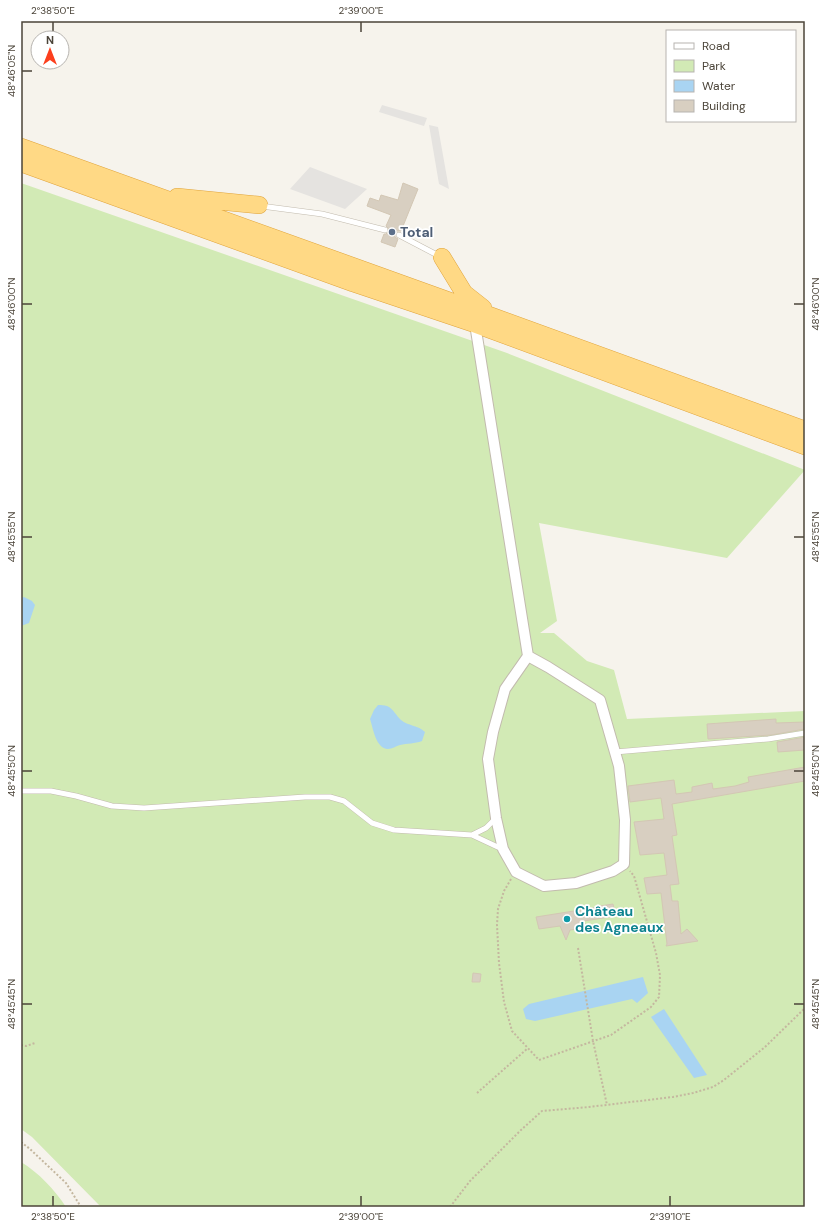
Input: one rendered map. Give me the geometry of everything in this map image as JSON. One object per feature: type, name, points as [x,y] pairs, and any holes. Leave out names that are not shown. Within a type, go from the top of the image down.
[{"type":"highway","points":[[21,147],[805,430]]},
{"type":"highway","points":[[21,163],[353,283],[475,324],[805,446]]},
{"type":"highway","points":[[150,194],[258,205]]},
{"type":"highway","points":[[442,257],[464,293],[494,317]]},
{"type":"street","points":[[475,324],[528,656],[505,689],[493,732],[488,760],[496,818],[503,849],[516,872],[544,886],[576,883],[613,872],[624,864],[625,820],[619,766],[600,700],[528,656]]},
{"type":"lane","points":[[258,205],[322,214],[385,230]]},
{"type":"lane","points":[[399,235],[442,257]]},
{"type":"lane","points":[[615,752],[768,739],[805,733]]},
{"type":"lane","points":[[21,792],[51,791],[112,806],[144,808],[306,797],[330,797],[344,801],[372,823],[394,830],[472,835],[503,849]]},
{"type":"lane","points":[[472,835],[486,828],[496,818]]},
{"type":"path","points":[[516,872],[504,891],[498,909],[497,925],[504,1002],[512,1031],[538,1060],[611,1035],[651,1007],[659,997],[660,975],[656,953],[634,876],[624,864]]},
{"type":"path","points":[[578,948],[593,1041],[607,1105]]},
{"type":"path","points":[[450,1207],[470,1181],[542,1111],[644,1101],[686,1095],[713,1087],[765,1048],[805,1008]]},
{"type":"path","points":[[21,1045],[26,1046],[35,1043]]},
{"type":"path","points":[[477,1093],[528,1048]]},
{"type":"path","points":[[21,1142],[66,1183],[81,1207]]},
{"type":"green space","points":[[21,183],[507,353],[805,470],[727,558],[539,523],[557,621],[540,633],[554,633],[587,661],[614,670],[627,719],[805,711],[805,1207],[101,1207],[32,1137],[21,1129]]},
{"type":"green space","points":[[21,1162],[46,1182],[66,1207],[21,1206]]},
{"type":"shaded area","points":[[382,105],[427,118],[424,126],[379,112]]},
{"type":"shaded area","points":[[429,125],[438,127],[449,189],[439,184]]},
{"type":"shaded area","points":[[310,167],[367,189],[345,209],[290,189]]},
{"type":"water","points":[[24,597],[32,601],[35,605],[29,623],[21,626],[21,598]]},
{"type":"water","points":[[378,705],[385,705],[389,707],[404,722],[425,732],[422,741],[400,745],[390,749],[381,746],[378,742],[370,719]]},
{"type":"water","points":[[643,977],[648,993],[637,1003],[632,999],[535,1021],[526,1019],[523,1009],[529,1004]]},
{"type":"water","points":[[664,1009],[707,1075],[694,1078],[651,1017]]},
{"type":"building","points":[[403,183],[418,189],[401,231],[397,231],[395,234],[395,237],[398,239],[395,247],[381,242],[384,234],[389,231],[386,226],[391,215],[367,206],[370,198],[379,201],[381,195],[398,200]]},
{"type":"building","points":[[776,719],[776,723],[805,722],[805,729],[771,735],[708,739],[707,724]]},
{"type":"building","points":[[805,737],[805,750],[778,752],[777,742]]},
{"type":"building","points":[[805,767],[805,781],[672,804],[677,835],[672,836],[679,884],[670,885],[672,901],[678,901],[681,934],[687,929],[698,941],[666,946],[661,893],[647,894],[644,878],[667,875],[664,853],[640,855],[634,822],[664,819],[661,798],[630,802],[628,786],[674,780],[676,794],[692,792],[692,787],[712,783],[713,789],[735,786],[749,782],[748,777]]},
{"type":"building","name":"Château des Agneaux","points":[[613,904],[616,916],[584,921],[586,928],[570,930],[566,940],[560,926],[539,929],[536,917]]},
{"type":"building","points":[[473,973],[481,974],[480,982],[472,982]]},
{"type":"place","name":"Total","points":[[392,232]]},
{"type":"place","name":"Château des Agneaux","points":[[567,919]]}]
